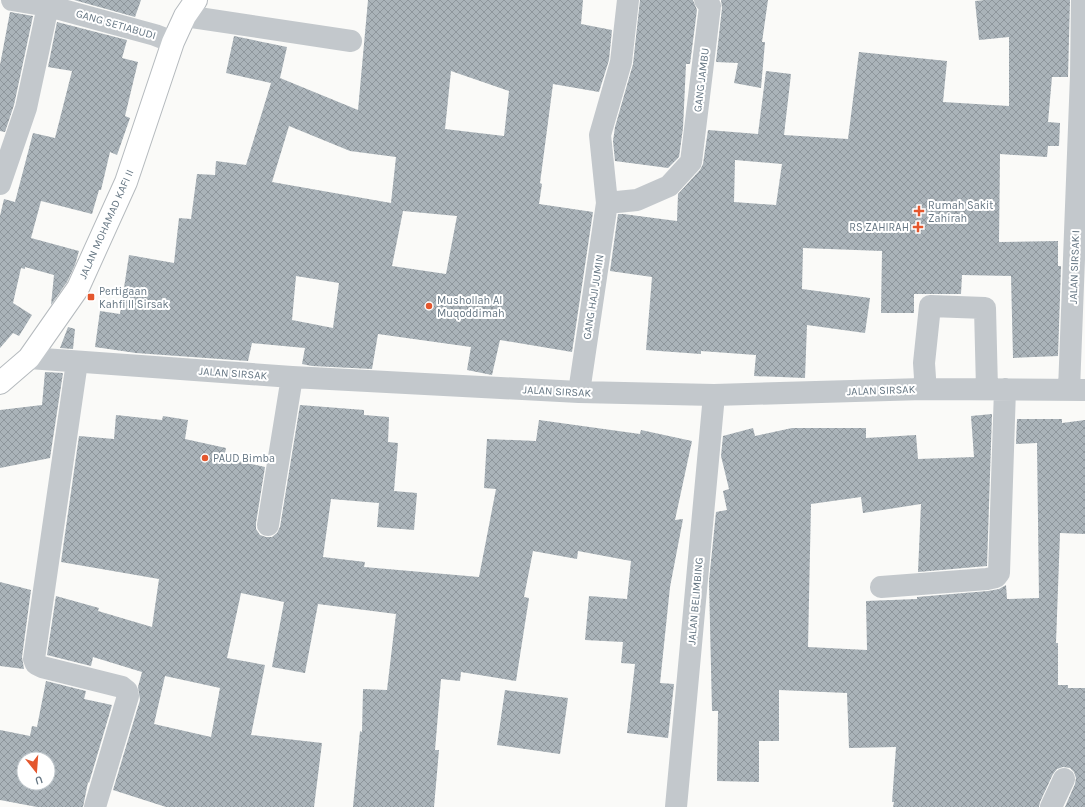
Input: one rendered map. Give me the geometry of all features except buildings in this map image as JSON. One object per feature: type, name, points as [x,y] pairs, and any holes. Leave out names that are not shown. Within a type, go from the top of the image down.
[{"type":"main road","name":"JALAN MOHAMAD KAFI II","points":[[0,383],[30,358],[78,288],[126,182],[173,42],[190,8]]},
{"type":"street","name":"GANG SETIABUDI","points":[[12,0],[48,6],[155,34],[173,42]]},
{"type":"street","name":"GANG HAJI JUMIN","points":[[579,392],[608,203],[600,135],[621,62],[628,0]]},
{"type":"street","name":"GANG JAMBU","points":[[608,203],[636,200],[669,186],[691,162],[710,6],[705,0]]},
{"type":"street","name":"JALAN SIRSAK I","points":[[1077,390],[1083,75],[1082,0]]},
{"type":"street","points":[[0,184],[26,108],[48,6]]},
{"type":"street","points":[[190,8],[351,41]]},
{"type":"street","points":[[881,587],[987,579],[996,577],[999,573],[996,389],[984,308],[930,306],[924,363],[925,378],[922,389]]},
{"type":"street","name":"JALAN SIRSAK","points":[[30,358],[292,378],[579,392],[714,395],[922,389],[1077,390]]},
{"type":"street","points":[[77,362],[34,659],[36,664],[42,667],[122,687],[127,691],[128,696],[95,807]]},
{"type":"street","points":[[268,525],[292,378]]},
{"type":"street","name":"JALAN BELIMBING","points":[[676,807],[714,395]]},
{"type":"street","points":[[1051,807],[1064,779]]},
{"type":"place","name":"Rumah Sakit Zahirah","points":[[919,211]]},
{"type":"place","name":"RS ZAHIRAH","points":[[918,227]]},
{"type":"place","name":"Pertigaan Kahfi II Sirsak","points":[[91,297]]},
{"type":"place","name":"Mushollah Al Muqoddimah","points":[[429,306]]},
{"type":"place","name":"PAUD Bimba","points":[[205,458]]}]
